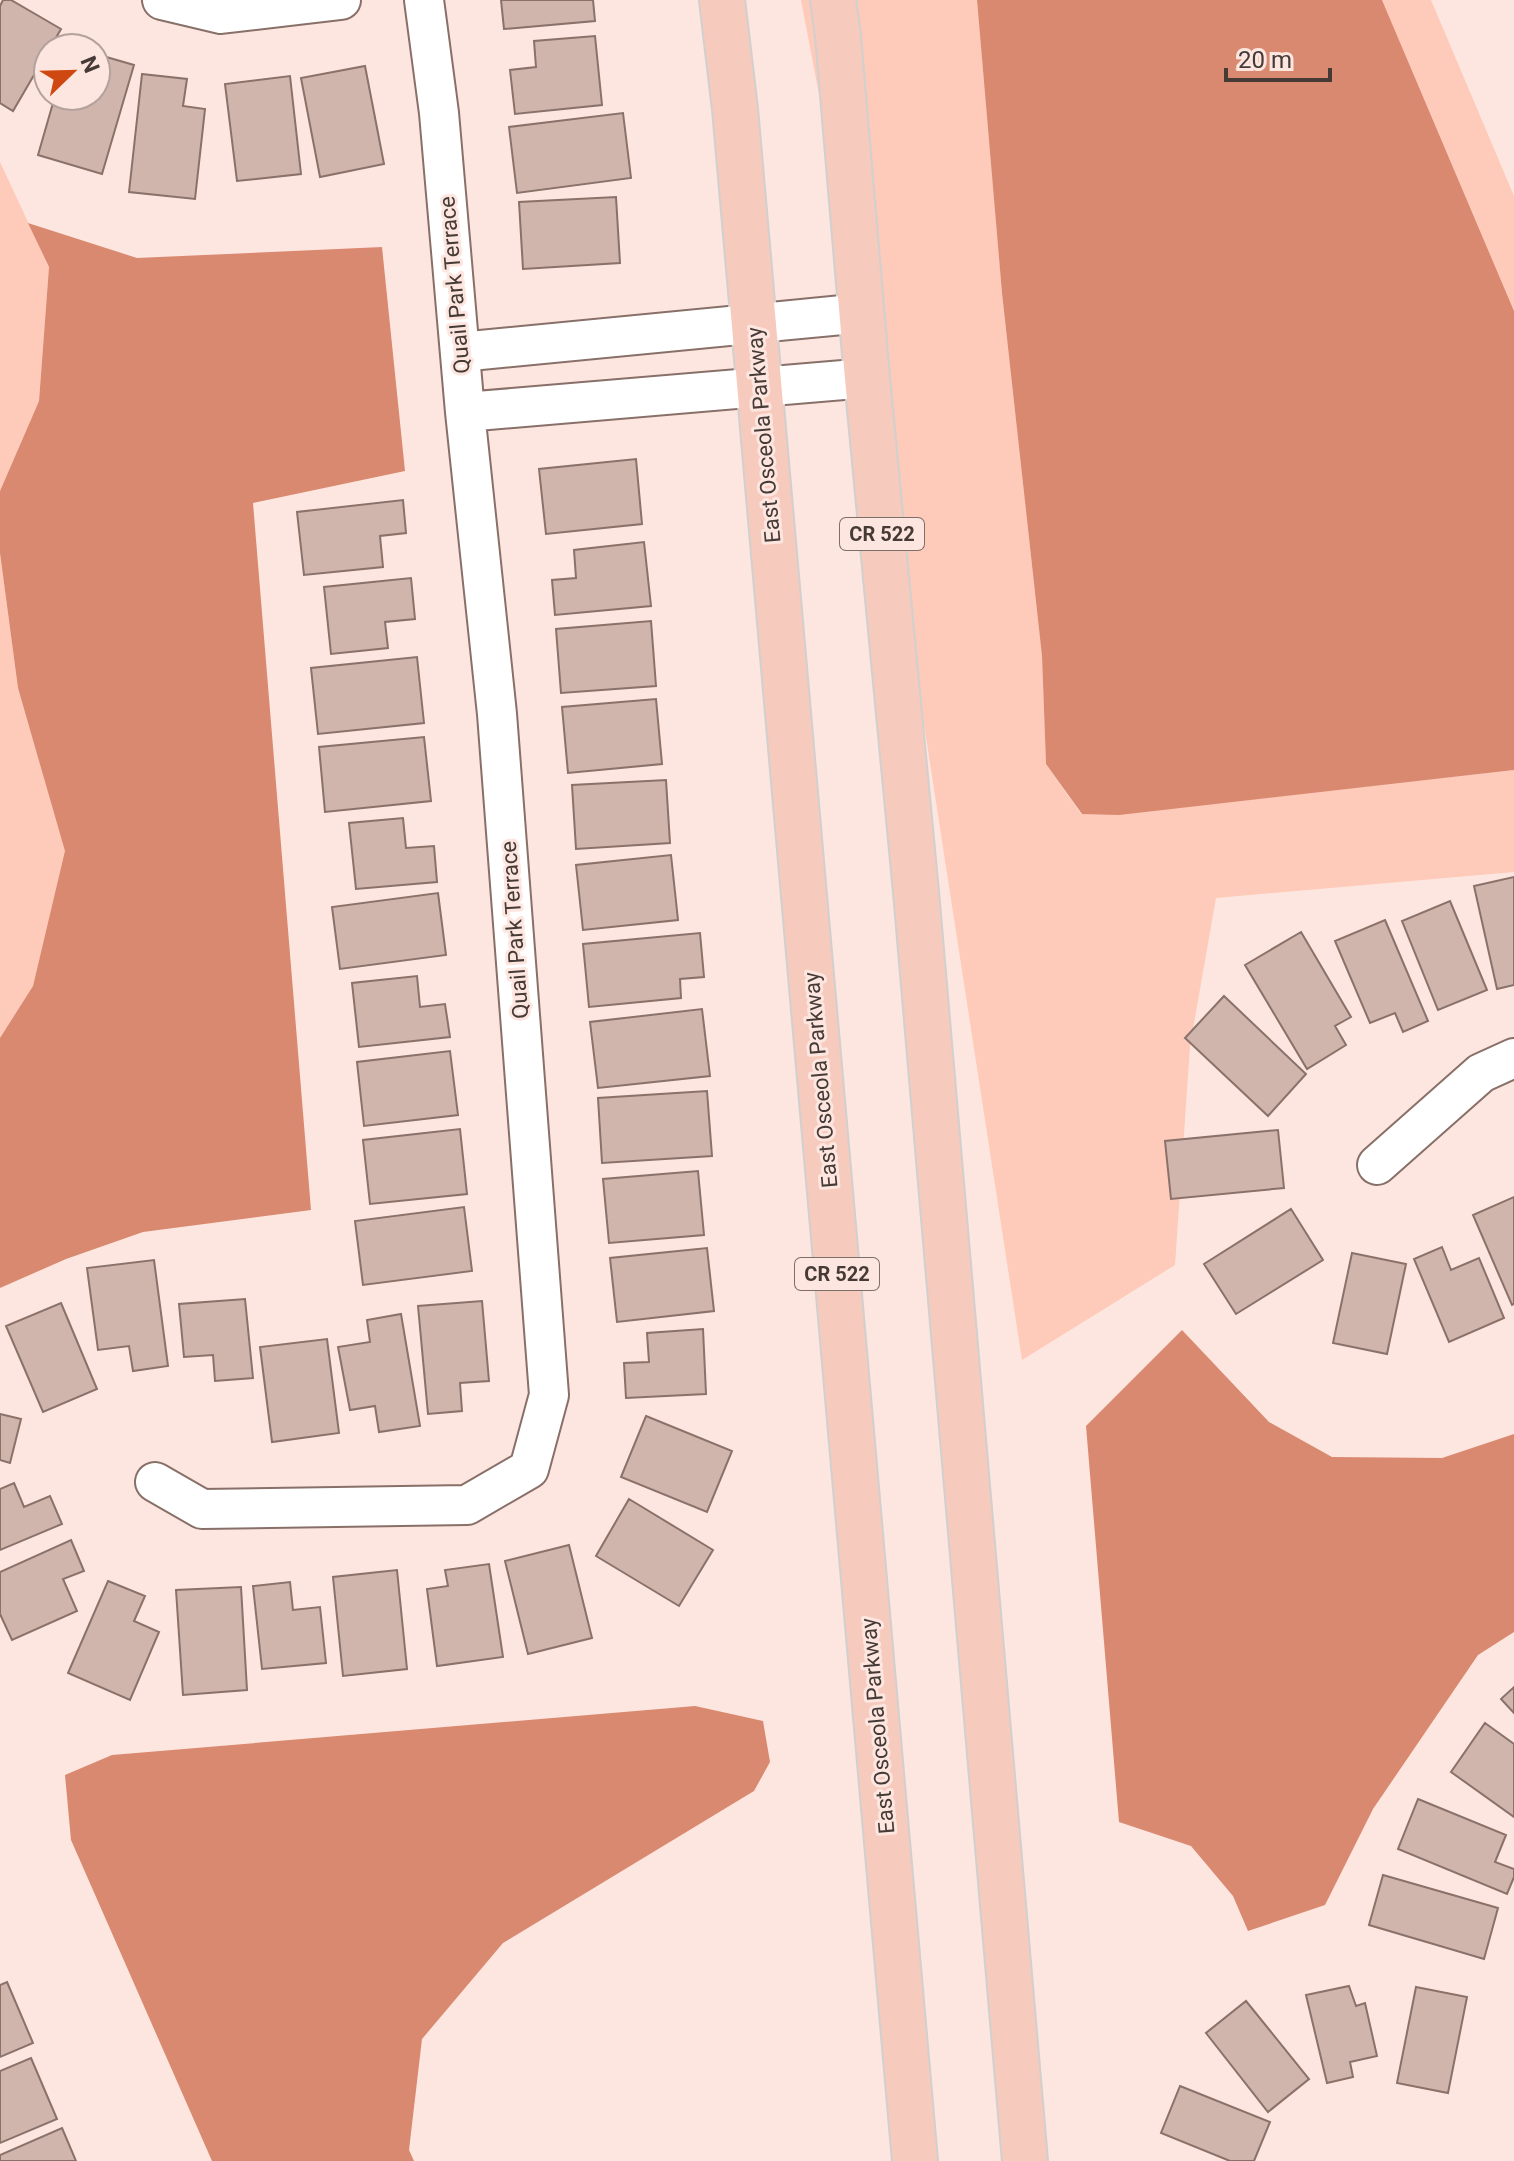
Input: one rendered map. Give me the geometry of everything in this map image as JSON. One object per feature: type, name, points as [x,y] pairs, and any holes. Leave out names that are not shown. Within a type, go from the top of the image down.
[{"type":"main road","name":"East Osceola Parkway","points":[[722,0],[735,109],[915,2161]]},
{"type":"main road","name":"CR 522","points":[[833,0],[916,892],[1025,2161]]},
{"type":"street","points":[[162,0],[221,14],[341,0]]},
{"type":"street","name":"Quail Park Terrace","points":[[155,1482],[202,1509],[467,1505],[529,1469],[549,1395],[497,714],[465,412],[439,113],[424,0]]},
{"type":"street","points":[[460,352],[863,313]]},
{"type":"street","points":[[465,412],[867,378]]},
{"type":"street","points":[[1377,1165],[1481,1073],[1514,1058]]},
{"type":"shaded area","points":[[801,0],[813,0],[827,136]]},
{"type":"shaded area","points":[[853,0],[977,0],[1002,293],[1042,656],[1046,764],[1081,814],[1119,814],[1514,770],[1514,872],[1216,898],[1190,1046],[1175,1265],[1022,1360],[914,659]]},
{"type":"shaded area","points":[[977,0],[1382,0],[1514,311],[1514,770],[1119,815],[1082,814],[1046,764],[1042,656],[1002,293]]},
{"type":"shaded area","points":[[1382,0],[1431,0],[1514,196],[1514,311]]},
{"type":"shaded area","points":[[0,162],[49,267],[39,401],[0,491]]},
{"type":"shaded area","points":[[28,223],[137,258],[382,247],[405,471],[253,503],[311,1210],[143,1232],[66,1259],[0,1288],[0,1038],[33,986],[65,851],[18,688],[0,553],[0,491],[39,401],[49,267]]},
{"type":"shaded area","points":[[0,553],[18,688],[66,851],[33,986],[0,1038]]},
{"type":"shaded area","points":[[1182,1330],[1269,1422],[1332,1457],[1442,1458],[1514,1434],[1514,1632],[1478,1655],[1373,1809],[1325,1905],[1248,1931],[1233,1896],[1191,1846],[1119,1822],[1086,1426]]},
{"type":"shaded area","points":[[695,1706],[763,1721],[770,1762],[754,1791],[503,1943],[422,2039],[409,2150],[414,2161],[212,2161],[71,1840],[65,1775],[112,1755]]},
{"type":"building","points":[[3,0],[11,0],[61,29],[59,32],[32,32],[32,78],[13,111],[0,103],[0,6]]},
{"type":"building","points":[[501,0],[593,0],[595,21],[504,29]]},
{"type":"building","points":[[595,36],[602,105],[515,114],[510,70],[536,67],[534,41]]},
{"type":"building","points":[[112,59],[134,65],[102,174],[38,155],[50,112],[112,112]]},
{"type":"building","points":[[365,66],[384,164],[320,177],[301,78]]},
{"type":"building","points":[[142,74],[187,79],[183,106],[205,109],[195,199],[129,192]]},
{"type":"building","points":[[290,76],[301,174],[237,181],[225,84]]},
{"type":"building","points":[[623,113],[631,178],[517,193],[509,127]]},
{"type":"building","points":[[616,197],[620,263],[523,269],[519,202]]},
{"type":"building","points":[[636,459],[642,524],[546,534],[539,469]]},
{"type":"building","points":[[403,500],[406,533],[380,536],[383,567],[304,575],[297,512]]},
{"type":"building","points":[[644,542],[651,606],[555,615],[552,580],[576,578],[574,550]]},
{"type":"building","points":[[411,578],[415,619],[385,622],[388,648],[331,654],[324,587]]},
{"type":"building","points":[[651,621],[656,686],[561,693],[556,629]]},
{"type":"building","points":[[417,657],[424,723],[318,734],[311,668]]},
{"type":"building","points":[[656,699],[662,764],[568,773],[562,707]]},
{"type":"building","points":[[424,737],[431,801],[325,812],[319,747]]},
{"type":"building","points":[[666,780],[670,843],[576,849],[572,785]]},
{"type":"building","points":[[403,818],[406,848],[434,846],[437,882],[356,889],[349,823]]},
{"type":"building","points":[[671,855],[678,920],[583,930],[576,865]]},
{"type":"building","points":[[1514,877],[1514,985],[1497,989],[1474,886]]},
{"type":"building","points":[[438,893],[446,955],[340,969],[332,907]]},
{"type":"building","points":[[1450,901],[1487,990],[1438,1010],[1402,921]]},
{"type":"building","points":[[1385,920],[1428,1021],[1403,1032],[1395,1013],[1370,1023],[1335,941]]},
{"type":"building","points":[[1301,932],[1351,1017],[1335,1026],[1346,1045],[1307,1069],[1245,965]]},
{"type":"building","points":[[700,933],[704,977],[680,979],[681,998],[589,1007],[583,944]]},
{"type":"building","points":[[417,976],[420,1007],[445,1004],[450,1037],[359,1047],[352,983]]},
{"type":"building","points":[[1224,996],[1306,1074],[1268,1116],[1185,1038]]},
{"type":"building","points":[[702,1009],[710,1076],[598,1088],[590,1022]]},
{"type":"building","points":[[450,1051],[458,1115],[364,1126],[357,1062]]},
{"type":"building","points":[[707,1091],[712,1156],[602,1163],[598,1098]]},
{"type":"building","points":[[460,1129],[467,1194],[370,1204],[363,1140]]},
{"type":"building","points":[[1278,1130],[1284,1188],[1171,1199],[1165,1141]]},
{"type":"building","points":[[698,1171],[704,1235],[609,1243],[603,1179]]},
{"type":"building","points":[[1514,1197],[1514,1304],[1512,1305],[1473,1215]]},
{"type":"building","points":[[464,1207],[472,1271],[363,1285],[355,1221]]},
{"type":"building","points":[[1291,1209],[1323,1260],[1236,1314],[1204,1264]]},
{"type":"building","points":[[1442,1247],[1451,1270],[1479,1258],[1504,1318],[1449,1342],[1414,1259]]},
{"type":"building","points":[[707,1248],[714,1311],[617,1322],[610,1258]]},
{"type":"building","points":[[1352,1253],[1406,1264],[1387,1354],[1333,1343]]},
{"type":"building","points":[[154,1260],[168,1366],[133,1371],[129,1346],[98,1350],[87,1268]]},
{"type":"building","points":[[245,1299],[253,1378],[215,1381],[213,1355],[184,1357],[179,1304]]},
{"type":"building","points":[[482,1301],[489,1381],[460,1383],[462,1411],[428,1414],[418,1306]]},
{"type":"building","points":[[61,1303],[97,1389],[43,1412],[6,1326]]},
{"type":"building","points":[[401,1314],[420,1426],[379,1432],[375,1406],[350,1410],[338,1347],[370,1342],[367,1320]]},
{"type":"building","points":[[703,1329],[706,1394],[626,1398],[624,1363],[649,1362],[647,1333]]},
{"type":"building","points":[[327,1339],[339,1433],[272,1442],[260,1347]]},
{"type":"building","points":[[0,1414],[21,1419],[10,1463],[0,1460]]},
{"type":"building","points":[[646,1416],[732,1451],[707,1512],[621,1477]]},
{"type":"building","points":[[14,1483],[24,1507],[50,1496],[62,1524],[0,1550],[0,1489]]},
{"type":"building","points":[[629,1499],[713,1550],[679,1606],[596,1556]]},
{"type":"building","points":[[71,1540],[84,1571],[63,1579],[77,1611],[12,1640],[0,1614],[0,1572]]},
{"type":"building","points":[[569,1545],[592,1638],[528,1654],[505,1561]]},
{"type":"building","points":[[489,1564],[503,1657],[437,1666],[427,1589],[448,1586],[445,1570]]},
{"type":"building","points":[[397,1570],[407,1669],[343,1676],[333,1577]]},
{"type":"building","points":[[108,1581],[145,1596],[134,1621],[159,1632],[130,1700],[68,1673]]},
{"type":"building","points":[[290,1582],[293,1610],[320,1607],[326,1663],[262,1669],[253,1586]]},
{"type":"building","points":[[241,1587],[247,1690],[183,1695],[176,1590]]},
{"type":"building","points":[[1514,1687],[1514,1713],[1501,1699]]},
{"type":"building","points":[[1485,1723],[1514,1744],[1514,1817],[1451,1772]]},
{"type":"building","points":[[1418,1799],[1506,1835],[1495,1862],[1514,1869],[1507,1894],[1398,1849]]},
{"type":"building","points":[[1383,1875],[1498,1908],[1484,1959],[1369,1925]]},
{"type":"building","points":[[7,1982],[33,2043],[0,2057],[0,1985]]},
{"type":"building","points":[[1349,1986],[1356,2006],[1365,2003],[1377,2056],[1350,2062],[1353,2077],[1327,2083],[1306,1995]]},
{"type":"building","points":[[1416,1987],[1467,1997],[1448,2093],[1397,2083]]},
{"type":"building","points":[[1246,2001],[1309,2079],[1268,2112],[1206,2033]]},
{"type":"building","points":[[31,2058],[57,2119],[0,2143],[0,2071]]},
{"type":"building","points":[[1180,2086],[1270,2122],[1254,2161],[1230,2161],[1161,2133]]},
{"type":"building","points":[[62,2128],[76,2161],[0,2161],[0,2155]]}]
